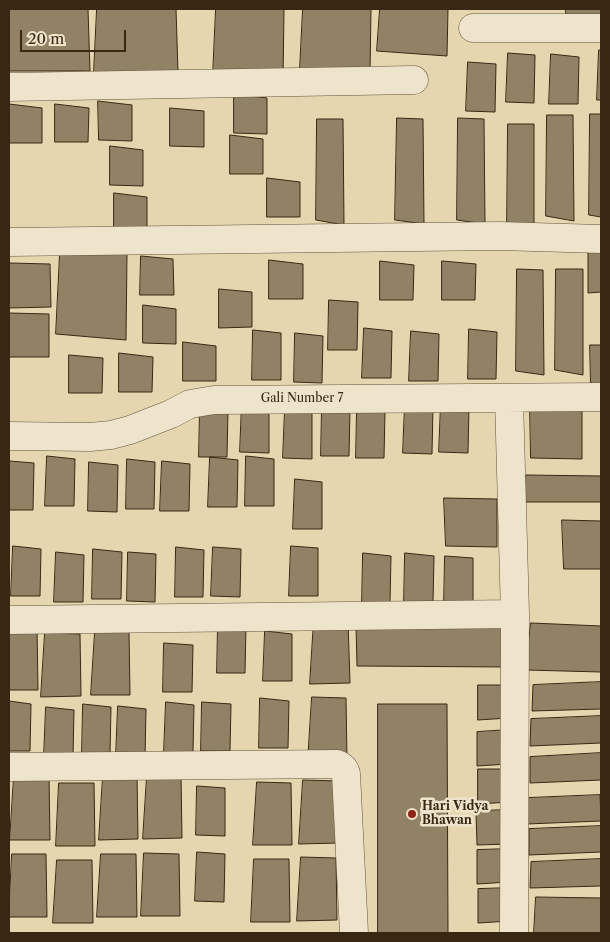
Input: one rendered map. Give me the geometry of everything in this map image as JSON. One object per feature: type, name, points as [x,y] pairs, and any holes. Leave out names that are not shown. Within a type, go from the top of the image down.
[{"type":"street","points":[[473,28],[601,28]]},
{"type":"street","points":[[9,87],[414,80]]},
{"type":"street","points":[[9,242],[499,236],[601,239]]},
{"type":"street","name":"Gali Number 7","points":[[9,436],[90,437],[111,435],[130,430],[171,414],[190,404],[214,400],[601,397]]},
{"type":"street","points":[[509,399],[515,614],[514,933]]},
{"type":"street","points":[[9,620],[515,614]]},
{"type":"street","points":[[9,767],[340,765],[346,774],[354,933]]},
{"type":"building","points":[[9,9],[88,9],[90,71],[9,71]]},
{"type":"building","points":[[97,9],[176,9],[178,72],[94,72]]},
{"type":"building","points":[[216,9],[284,9],[283,81],[213,75]]},
{"type":"building","points":[[303,9],[371,9],[370,75],[300,69]]},
{"type":"building","points":[[380,9],[448,9],[447,56],[377,51]]},
{"type":"building","points":[[566,9],[601,9],[601,17],[566,16]]},
{"type":"building","points":[[599,50],[601,50],[601,100],[597,100]]},
{"type":"building","points":[[508,53],[535,55],[534,103],[506,102]]},
{"type":"building","points":[[551,54],[579,57],[578,104],[549,104]]},
{"type":"building","points":[[468,62],[496,64],[495,112],[466,111]]},
{"type":"building","points":[[234,94],[267,98],[267,134],[234,133]]},
{"type":"building","points":[[98,101],[132,105],[132,141],[99,140]]},
{"type":"building","points":[[9,104],[42,108],[42,143],[9,143]]},
{"type":"building","points":[[55,104],[89,108],[88,142],[55,142]]},
{"type":"building","points":[[170,108],[204,111],[204,147],[170,146]]},
{"type":"building","points":[[590,114],[601,114],[601,217],[589,215]]},
{"type":"building","points":[[547,115],[573,115],[574,221],[546,216]]},
{"type":"building","points":[[397,118],[423,119],[424,224],[395,220]]},
{"type":"building","points":[[458,118],[484,119],[485,224],[457,220]]},
{"type":"building","points":[[317,119],[343,119],[344,225],[316,220]]},
{"type":"building","points":[[508,124],[534,124],[534,230],[507,225]]},
{"type":"building","points":[[230,135],[263,139],[263,174],[230,174]]},
{"type":"building","points":[[110,146],[143,150],[143,186],[110,185]]},
{"type":"building","points":[[267,178],[300,182],[300,217],[267,217]]},
{"type":"building","points":[[114,193],[147,197],[147,233],[114,232]]},
{"type":"building","points":[[601,251],[601,292],[588,293],[588,252]]},
{"type":"building","points":[[60,254],[127,254],[126,340],[56,334]]},
{"type":"building","points":[[141,256],[173,259],[174,295],[140,295]]},
{"type":"building","points":[[269,260],[303,264],[303,299],[269,299]]},
{"type":"building","points":[[380,261],[414,265],[413,300],[380,300]]},
{"type":"building","points":[[442,261],[476,264],[475,300],[442,300]]},
{"type":"building","points":[[9,263],[50,264],[51,307],[9,308]]},
{"type":"building","points":[[517,269],[543,270],[544,375],[516,371]]},
{"type":"building","points":[[556,269],[583,269],[583,375],[555,370]]},
{"type":"building","points":[[219,289],[252,292],[252,327],[219,328]]},
{"type":"building","points":[[329,300],[358,302],[357,350],[328,350]]},
{"type":"building","points":[[143,305],[176,309],[176,344],[143,343]]},
{"type":"building","points":[[9,313],[49,314],[49,357],[9,357]]},
{"type":"building","points":[[364,328],[392,331],[391,378],[362,378]]},
{"type":"building","points":[[469,329],[497,332],[496,379],[468,379]]},
{"type":"building","points":[[253,330],[281,333],[281,380],[252,380]]},
{"type":"building","points":[[411,331],[439,334],[438,381],[409,381]]},
{"type":"building","points":[[295,333],[323,336],[322,383],[294,382]]},
{"type":"building","points":[[183,342],[216,346],[216,381],[183,381]]},
{"type":"building","points":[[590,345],[601,345],[601,386],[591,386]]},
{"type":"building","points":[[119,353],[153,357],[152,392],[119,392]]},
{"type":"building","points":[[69,355],[103,358],[102,393],[69,393]]},
{"type":"building","points":[[242,402],[269,406],[269,453],[240,452]]},
{"type":"building","points":[[441,403],[469,406],[468,453],[439,452]]},
{"type":"building","points":[[405,404],[433,406],[432,454],[403,453]]},
{"type":"building","points":[[322,406],[350,408],[349,456],[321,456]]},
{"type":"building","points":[[200,407],[228,410],[227,457],[199,457]]},
{"type":"building","points":[[285,408],[312,411],[312,459],[283,458]]},
{"type":"building","points":[[357,408],[385,411],[384,458],[356,458]]},
{"type":"building","points":[[530,409],[582,410],[582,459],[531,458]]},
{"type":"building","points":[[47,456],[75,459],[74,506],[45,506]]},
{"type":"building","points":[[246,456],[274,459],[274,506],[245,506]]},
{"type":"building","points":[[210,457],[238,460],[237,507],[208,507]]},
{"type":"building","points":[[127,459],[155,462],[154,509],[126,509]]},
{"type":"building","points":[[9,461],[34,463],[33,510],[9,510]]},
{"type":"building","points":[[162,461],[190,464],[189,511],[160,511]]},
{"type":"building","points":[[89,462],[118,465],[117,512],[88,511]]},
{"type":"building","points":[[526,475],[601,476],[601,502],[524,502]]},
{"type":"building","points":[[295,479],[322,482],[322,529],[293,529]]},
{"type":"building","points":[[444,498],[497,499],[497,547],[446,546]]},
{"type":"building","points":[[562,520],[601,521],[601,569],[564,569]]},
{"type":"building","points":[[13,546],[41,549],[40,596],[11,596]]},
{"type":"building","points":[[291,546],[318,548],[318,596],[289,596]]},
{"type":"building","points":[[176,547],[204,550],[203,597],[175,597]]},
{"type":"building","points":[[213,547],[241,549],[240,597],[211,596]]},
{"type":"building","points":[[93,549],[122,552],[121,599],[92,599]]},
{"type":"building","points":[[56,552],[84,555],[83,602],[54,602]]},
{"type":"building","points":[[128,552],[156,554],[155,602],[127,601]]},
{"type":"building","points":[[363,553],[391,556],[390,603],[362,603]]},
{"type":"building","points":[[405,553],[434,556],[433,603],[404,603]]},
{"type":"building","points":[[445,556],[473,558],[473,605],[444,605]]},
{"type":"building","points":[[314,620],[348,621],[350,683],[310,684]]},
{"type":"building","points":[[218,623],[246,626],[245,673],[217,673]]},
{"type":"building","points":[[531,623],[601,626],[601,672],[526,670]]},
{"type":"building","points":[[507,624],[507,667],[357,666],[356,625]]},
{"type":"building","points":[[9,627],[37,628],[38,690],[9,690]]},
{"type":"building","points":[[265,631],[292,634],[292,681],[263,681]]},
{"type":"building","points":[[95,632],[129,632],[130,695],[91,695]]},
{"type":"building","points":[[45,633],[80,634],[81,696],[41,697]]},
{"type":"building","points":[[164,643],[193,645],[192,692],[163,692]]},
{"type":"building","points":[[601,682],[601,709],[532,711],[533,685]]},
{"type":"building","points":[[478,685],[510,685],[509,718],[478,720]]},
{"type":"building","points":[[312,697],[346,698],[347,760],[308,761]]},
{"type":"building","points":[[260,698],[289,701],[288,748],[259,748]]},
{"type":"building","points":[[9,701],[31,704],[30,751],[9,751]]},
{"type":"building","points":[[166,702],[194,705],[193,752],[164,752]]},
{"type":"building","points":[[202,702],[231,704],[230,751],[201,751]]},
{"type":"building","points":[[83,704],[111,707],[110,754],[82,753]]},
{"type":"building","name":"Hari Vidya Bhawan","points":[[378,704],[447,704],[448,933],[378,933]]},
{"type":"building","points":[[118,706],[146,709],[145,757],[116,756]]},
{"type":"building","points":[[46,707],[74,710],[73,757],[44,756]]},
{"type":"building","points":[[601,716],[601,743],[530,746],[531,719]]},
{"type":"building","points":[[509,730],[509,764],[477,766],[477,732]]},
{"type":"building","points":[[601,753],[601,780],[530,783],[530,757]]},
{"type":"building","points":[[478,769],[510,769],[510,802],[478,804]]},
{"type":"building","points":[[14,776],[49,777],[50,840],[10,840]]},
{"type":"building","points":[[103,776],[137,777],[138,839],[99,840]]},
{"type":"building","points":[[147,776],[181,776],[182,838],[143,839]]},
{"type":"building","points":[[303,780],[338,781],[339,843],[299,844]]},
{"type":"building","points":[[257,782],[291,783],[292,845],[253,845]]},
{"type":"building","points":[[59,783],[94,783],[95,846],[56,846]]},
{"type":"building","points":[[197,786],[225,788],[225,836],[196,835]]},
{"type":"building","points":[[600,795],[601,821],[527,824],[528,798]]},
{"type":"building","points":[[509,810],[509,844],[477,845],[476,811]]},
{"type":"building","points":[[601,826],[601,852],[529,855],[529,829]]},
{"type":"building","points":[[509,849],[509,882],[477,884],[477,850]]},
{"type":"building","points":[[197,852],[225,854],[224,902],[195,901]]},
{"type":"building","points":[[144,853],[179,854],[180,916],[141,916]]},
{"type":"building","points":[[12,854],[46,854],[47,917],[9,917]]},
{"type":"building","points":[[101,854],[136,854],[137,917],[97,917]]},
{"type":"building","points":[[301,857],[336,858],[337,920],[297,921]]},
{"type":"building","points":[[254,859],[289,859],[290,922],[251,922]]},
{"type":"building","points":[[601,859],[601,886],[530,888],[531,862]]},
{"type":"building","points":[[57,860],[92,860],[93,923],[53,923]]},
{"type":"building","points":[[511,888],[510,921],[478,923],[478,889]]},
{"type":"building","points":[[536,897],[601,898],[601,933],[534,933]]},
{"type":"place","name":"Hari Vidya Bhawan","points":[[412,814]]}]
